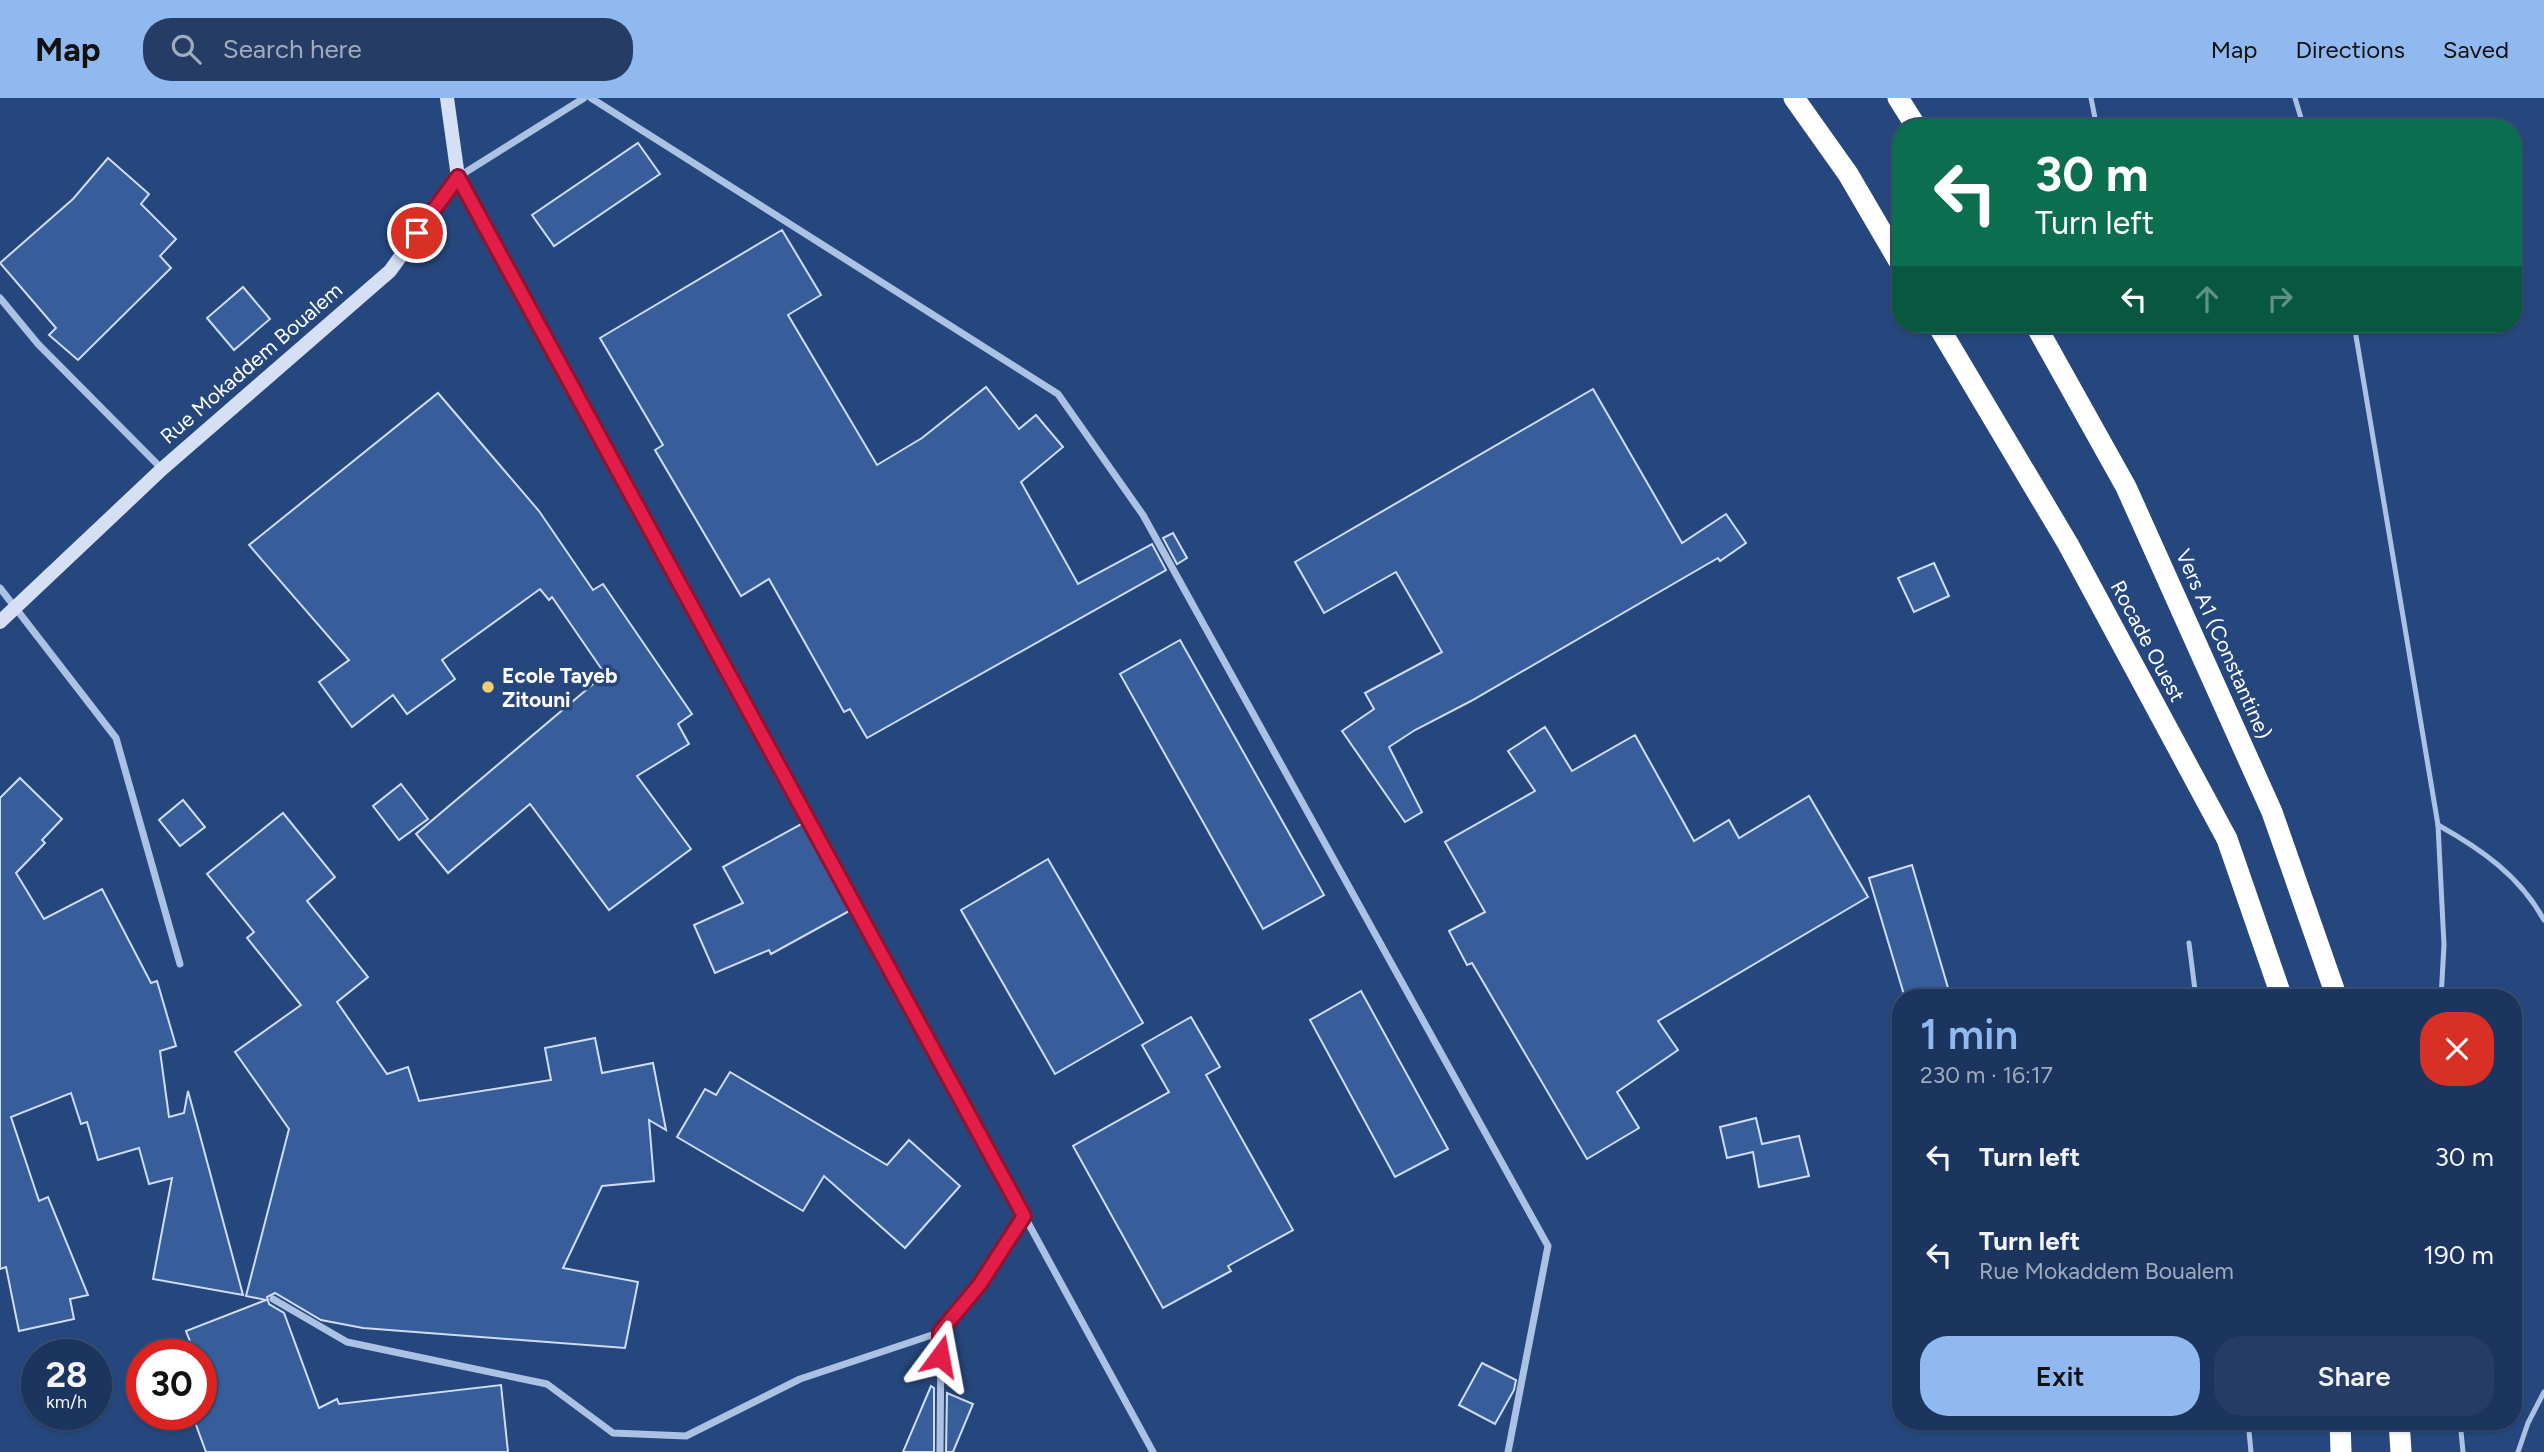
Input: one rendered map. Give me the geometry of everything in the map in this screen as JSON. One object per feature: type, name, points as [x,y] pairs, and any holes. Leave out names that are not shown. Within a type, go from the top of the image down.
[{"type":"highway","points":[[1794,98],[1847,174],[1892,250]]},
{"type":"highway","points":[[1898,98],[1911,119]]},
{"type":"highway","name":"Rocade Ouest","points":[[1942,333],[2068,544],[2227,839],[2279,989]]},
{"type":"highway","name":"Vers A1 (Constantine)","points":[[2040,333],[2126,487],[2273,812],[2334,989]]},
{"type":"highway","points":[[2340,1430],[2341,1452]]},
{"type":"highway","points":[[2400,1430],[2401,1452]]},
{"type":"street","points":[[447,98],[458,177],[1153,1452]]},
{"type":"street","points":[[458,177],[584,98]]},
{"type":"street","points":[[591,98],[1058,394],[1143,515],[1548,1246],[1508,1452]]},
{"type":"street","name":"Rue Mokaddem Boualem","points":[[0,622],[162,469],[390,271],[458,177]]},
{"type":"street","points":[[0,298],[38,344],[162,469]]},
{"type":"street","points":[[0,588],[116,738],[180,964]]},
{"type":"street","points":[[273,1299],[347,1342],[547,1384],[613,1433],[686,1436],[800,1379],[940,1332],[980,1284],[1024,1216]]},
{"type":"street","points":[[940,1332],[940,1452]]},
{"type":"lane","points":[[2091,98],[2095,119]]},
{"type":"lane","points":[[2295,98],[2301,119]]},
{"type":"lane","points":[[2356,333],[2438,825],[2443,933],[2441,989]]},
{"type":"lane","points":[[2438,825],[2496,862],[2520,886],[2544,920]]},
{"type":"lane","points":[[2189,943],[2195,989]]},
{"type":"lane","points":[[2518,1452],[2528,1423],[2544,1392]]},
{"type":"lane","points":[[2249,1430],[2251,1452]]},
{"type":"lane","points":[[2460,1430],[2463,1452]]},
{"type":"building","points":[[638,143],[660,174],[554,246],[532,215]]},
{"type":"building","points":[[108,158],[149,194],[141,204],[176,239],[160,256],[171,268],[78,360],[49,335],[56,328],[0,263],[73,199]]},
{"type":"building","points":[[782,230],[821,295],[788,315],[877,465],[922,438],[986,387],[1019,429],[1036,415],[1063,447],[1021,482],[1078,584],[1152,544],[1166,570],[867,738],[850,709],[844,712],[769,579],[741,596],[655,450],[663,445],[600,338]]},
{"type":"building","points":[[243,287],[270,319],[234,350],[207,318]]},
{"type":"building","points":[[1593,389],[1682,543],[1726,514],[1746,543],[1720,561],[1718,558],[1389,747],[1422,812],[1405,822],[1342,731],[1374,709],[1365,693],[1442,652],[1396,572],[1324,613],[1295,562]]},
{"type":"building","points":[[438,393],[539,511],[593,590],[603,584],[692,714],[678,724],[689,744],[637,776],[691,849],[609,910],[530,804],[448,873],[416,834],[605,674],[552,597],[549,600],[540,589],[442,660],[455,679],[407,714],[393,695],[352,727],[319,682],[349,660],[249,545]]},
{"type":"building","points":[[1173,533],[1187,558],[1177,564],[1163,538]]},
{"type":"building","points":[[1934,563],[1949,596],[1914,612],[1898,578]]},
{"type":"building","points":[[1180,640],[1324,895],[1263,929],[1120,674]]},
{"type":"building","points":[[1545,727],[1572,771],[1635,735],[1694,841],[1729,820],[1739,838],[1809,796],[1868,897],[1658,1021],[1678,1050],[1617,1092],[1639,1128],[1587,1159],[1472,963],[1467,965],[1449,931],[1485,912],[1445,842],[1535,791],[1508,751]]},
{"type":"building","points":[[20,778],[62,819],[42,840],[45,843],[16,873],[44,919],[102,889],[151,983],[157,981],[176,1046],[160,1051],[169,1117],[184,1113],[188,1091],[243,1295],[153,1279],[172,1178],[149,1184],[139,1148],[98,1160],[87,1122],[81,1124],[71,1093],[11,1117],[39,1201],[48,1197],[88,1295],[70,1299],[74,1319],[19,1331],[6,1267],[0,1269],[0,798]]},
{"type":"building","points":[[401,784],[428,819],[399,840],[373,806]]},
{"type":"building","points":[[183,800],[205,827],[180,846],[159,820]]},
{"type":"building","points":[[283,813],[335,877],[307,901],[368,977],[337,1002],[387,1074],[408,1067],[419,1101],[551,1080],[545,1048],[595,1038],[602,1073],[653,1063],[666,1130],[649,1120],[654,1181],[602,1186],[563,1268],[638,1282],[625,1348],[363,1328],[321,1320],[275,1293],[267,1297],[269,1304],[284,1313],[319,1408],[337,1399],[339,1404],[501,1385],[508,1452],[206,1452],[198,1430],[217,1430],[217,1339],[189,1339],[186,1331],[266,1300],[246,1296],[289,1129],[235,1052],[301,1005],[247,938],[254,932],[207,874]]},
{"type":"building","points":[[803,823],[851,910],[771,954],[769,950],[715,973],[694,925],[743,903],[723,867]]},
{"type":"building","points":[[1048,859],[1143,1023],[1055,1074],[961,910]]},
{"type":"building","points":[[1912,865],[1948,989],[1902,989],[1869,878]]},
{"type":"building","points":[[1361,991],[1448,1149],[1395,1177],[1310,1020]]},
{"type":"building","points":[[1191,1017],[1220,1067],[1206,1075],[1293,1230],[1228,1266],[1231,1271],[1163,1308],[1073,1146],[1169,1092],[1142,1045]]},
{"type":"building","points":[[730,1072],[887,1165],[909,1140],[960,1186],[905,1248],[824,1176],[803,1211],[677,1137],[705,1089],[716,1095]]},
{"type":"building","points":[[1756,1118],[1762,1144],[1799,1136],[1809,1176],[1759,1187],[1753,1152],[1727,1158],[1720,1127]]},
{"type":"building","points":[[1482,1363],[1516,1380],[1514,1390],[1495,1424],[1459,1405]]},
{"type":"building","points":[[931,1386],[934,1388],[934,1452],[903,1452]]},
{"type":"building","points":[[947,1393],[973,1404],[953,1452],[946,1452]]},
{"type":"place","name":"Ecole Tayeb Zitouni","points":[[488,687]]},
{"type":"route","points":[[417,233],[458,177],[1024,1216],[980,1284],[940,1332],[940,1356]]}]
